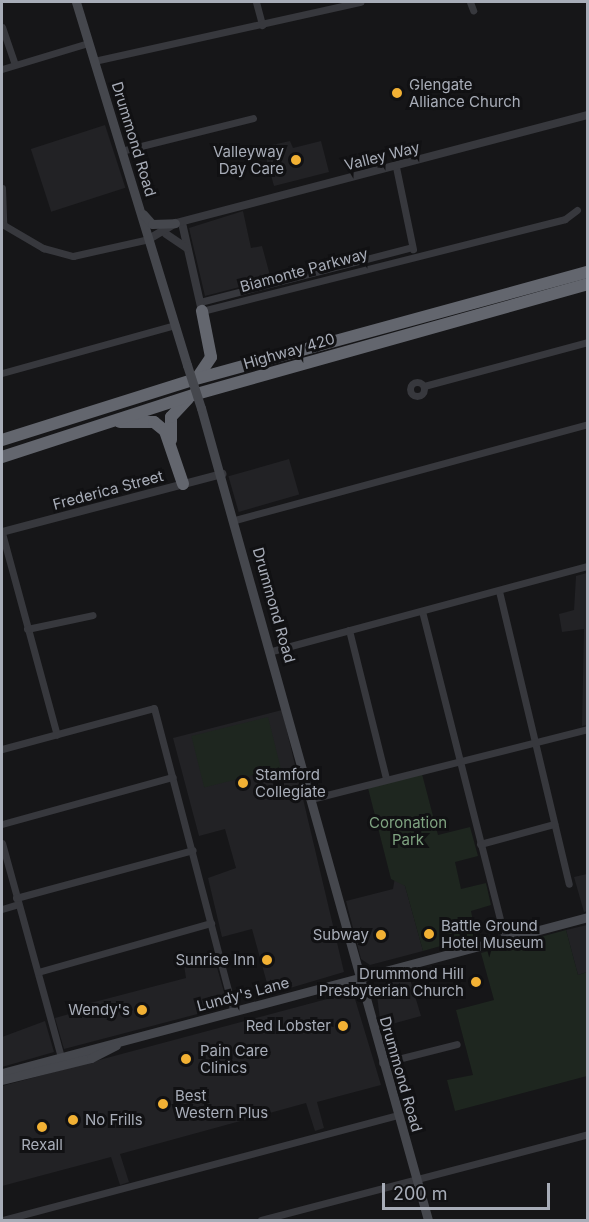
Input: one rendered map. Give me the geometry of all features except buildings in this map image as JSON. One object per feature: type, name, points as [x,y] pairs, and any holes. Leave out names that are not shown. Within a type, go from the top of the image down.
[{"type":"highway","name":"Highway 420","points":[[2,440],[262,360],[588,272]]},
{"type":"highway","name":"Highway 420","points":[[2,457],[96,424],[193,395],[588,284]]},
{"type":"highway","points":[[196,379],[211,357],[201,307]]},
{"type":"highway","points":[[209,341],[229,363],[262,360]]},
{"type":"highway","points":[[183,484],[172,448],[171,417],[193,395]]},
{"type":"highway","points":[[96,424],[154,422],[172,448]]},
{"type":"main road","name":"Drummond Road","points":[[76,2],[222,474],[272,651],[382,1063],[428,1221]]},
{"type":"main road","points":[[138,204],[151,224],[178,223]]},
{"type":"main road","name":"Lundy's Lane","points":[[2,1073],[116,1045],[588,917]]},
{"type":"main road","name":"Lundy's Lane","points":[[2,1080],[91,1058],[116,1045]]},
{"type":"street","points":[[256,2],[262,25]]},
{"type":"street","points":[[94,61],[361,2]]},
{"type":"street","points":[[470,2],[473,10]]},
{"type":"street","points":[[2,27],[15,64]]},
{"type":"street","points":[[2,69],[88,43]]},
{"type":"street","name":"Valley Way","points":[[149,239],[178,223],[588,116]]},
{"type":"street","points":[[121,152],[253,118]]},
{"type":"street","points":[[396,166],[413,251]]},
{"type":"street","points":[[2,188],[2,225]]},
{"type":"street","name":"Biamonte Parkway","points":[[201,307],[413,251],[565,219],[577,210]]},
{"type":"street","points":[[178,223],[189,253],[201,307]]},
{"type":"street","name":"Valley Way","points":[[2,225],[43,248],[73,256],[166,234],[178,223]]},
{"type":"street","points":[[166,234],[182,241],[189,253]]},
{"type":"street","points":[[2,373],[175,325]]},
{"type":"street","points":[[424,387],[588,342]]},
{"type":"street","points":[[235,520],[588,424]]},
{"type":"street","name":"Frederica Street","points":[[2,532],[222,474]]},
{"type":"street","points":[[2,532],[57,735]]},
{"type":"street","points":[[272,651],[588,566]]},
{"type":"street","points":[[499,591],[570,884]]},
{"type":"street","points":[[422,611],[457,758],[505,938]]},
{"type":"street","points":[[27,629],[93,615]]},
{"type":"street","points":[[349,630],[386,778]]},
{"type":"street","points":[[2,749],[154,708],[234,1012]]},
{"type":"street","points":[[311,799],[457,758],[534,739],[588,729]]},
{"type":"street","points":[[2,824],[173,777]]},
{"type":"street","points":[[480,844],[554,824]]},
{"type":"street","points":[[2,843],[61,1057]]},
{"type":"street","points":[[2,909],[17,901],[193,850]]},
{"type":"street","points":[[38,972],[212,922]]},
{"type":"street","points":[[382,1063],[458,1044]]},
{"type":"street","points":[[3,1221],[397,1115]]},
{"type":"street","points":[[261,1221],[588,1134]]},
{"type":"shaded area","points":[[105,125],[125,188],[51,212],[31,149]]},
{"type":"shaded area","name":"Valleyway Day Care","points":[[290,141],[293,148],[321,141],[329,172],[274,186],[263,147]]},
{"type":"shaded area","points":[[243,211],[251,248],[262,246],[271,279],[205,296],[189,228]]},
{"type":"shaded area","points":[[289,459],[299,495],[239,512],[228,476]]},
{"type":"shaded area","points":[[587,573],[588,725],[582,726],[584,629],[562,632],[559,614],[574,610],[576,576]]},
{"type":"shaded area","name":"Stamford Collegiate","points":[[282,710],[344,972],[270,994],[252,929],[222,937],[208,878],[236,868],[225,829],[199,836],[173,738]]},
{"type":"shaded area","points":[[587,874],[587,911],[584,912],[574,877]]},
{"type":"shaded area","points":[[395,877],[405,886],[423,951],[370,965],[361,959],[346,901],[393,889]]},
{"type":"shaded area","points":[[587,925],[587,972],[578,975],[566,930]]},
{"type":"shaded area","points":[[214,957],[228,1006],[64,1049],[55,1018],[80,1011],[79,1006],[186,978],[184,965]]},
{"type":"shaded area","points":[[409,976],[421,1016],[381,1027],[376,988]]},
{"type":"shaded area","points":[[342,995],[355,999],[381,1085],[317,1102],[324,1128],[315,1131],[306,1103],[120,1154],[129,1182],[120,1185],[111,1157],[2,1186],[2,1086]]},
{"type":"shaded area","points":[[45,1021],[54,1052],[2,1067],[2,1037]]},
{"type":"green space","points":[[268,717],[281,768],[204,788],[191,736]]},
{"type":"green space","name":"Coronation Park","points":[[422,774],[438,835],[470,827],[478,856],[455,862],[461,889],[486,883],[491,905],[471,911],[476,936],[423,951],[405,886],[391,879],[368,788]]},
{"type":"green space","points":[[566,930],[578,975],[587,972],[587,1076],[455,1111],[447,1080],[473,1075],[456,1010],[494,1000],[481,953]]},
{"type":"place","name":"Glengate Alliance Church","points":[[397,93]]},
{"type":"place","name":"Valleyway Day Care","points":[[296,160]]},
{"type":"place","name":"Stamford Collegiate","points":[[243,783]]},
{"type":"place","name":"Battle Ground Hotel Museum","points":[[429,934]]},
{"type":"place","name":"Subway","points":[[381,935]]},
{"type":"place","name":"Sunrise Inn","points":[[267,960]]},
{"type":"place","name":"Drummond Hill Presbyterian Church","points":[[476,982]]},
{"type":"place","name":"Wendy's","points":[[142,1010]]},
{"type":"place","name":"Red Lobster","points":[[343,1026]]},
{"type":"place","name":"Pain Care Clinics","points":[[186,1059]]},
{"type":"place","name":"Best Western Plus","points":[[163,1104]]},
{"type":"place","name":"No Frills","points":[[73,1120]]},
{"type":"place","name":"Rexall","points":[[42,1127]]}]
